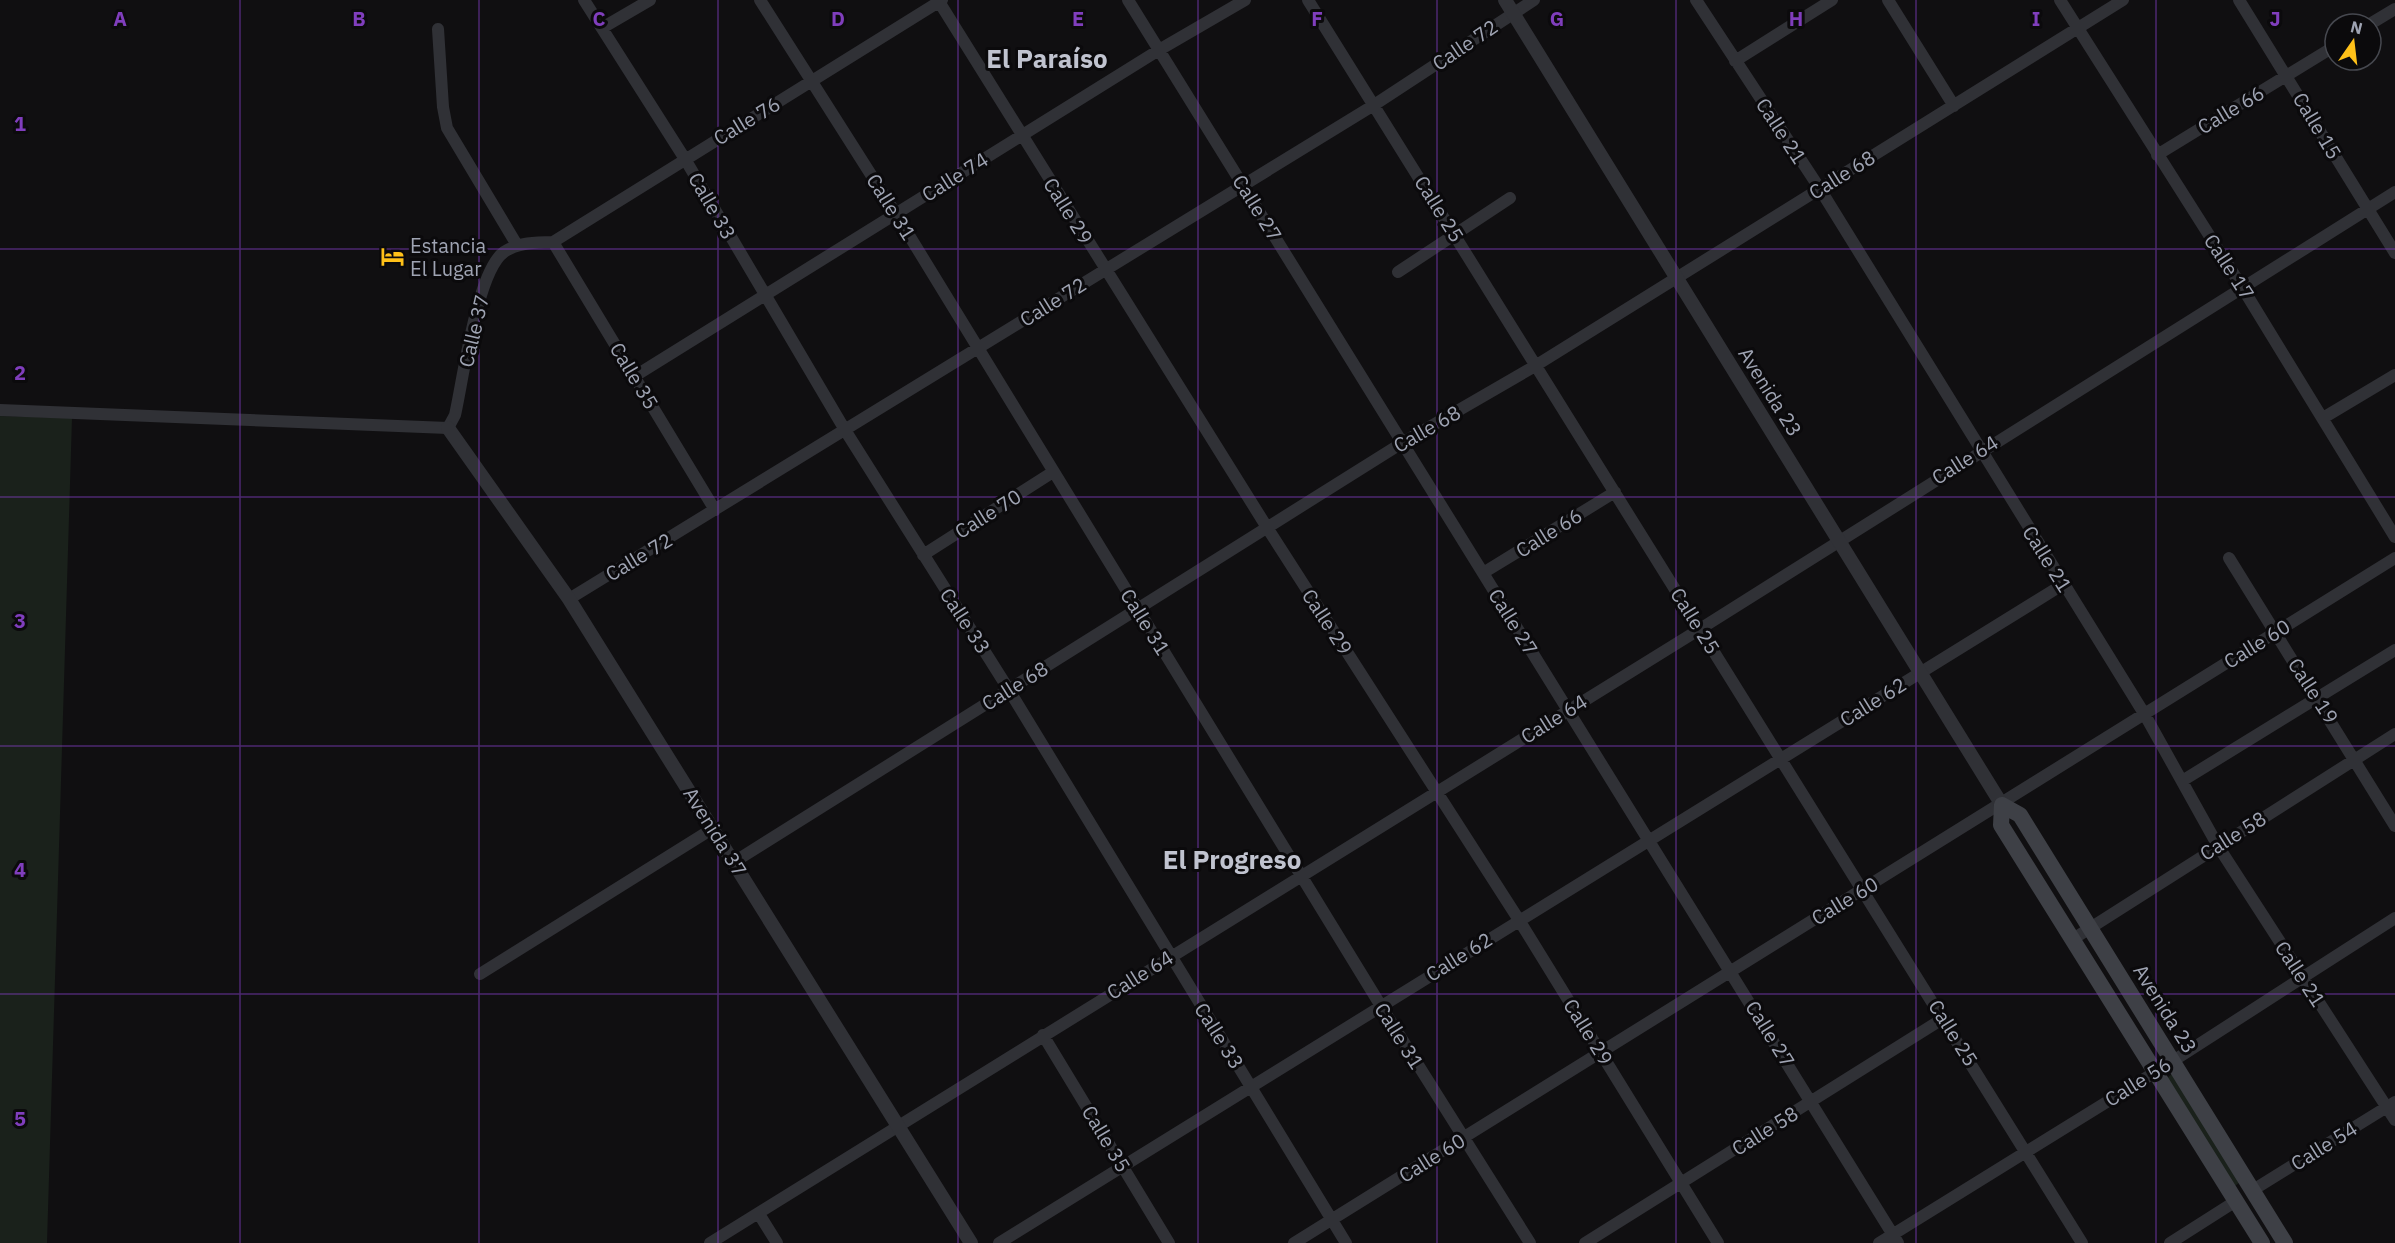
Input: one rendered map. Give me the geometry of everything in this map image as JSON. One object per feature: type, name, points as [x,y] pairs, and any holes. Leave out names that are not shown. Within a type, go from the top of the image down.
[{"type":"main road","name":"Avenida 23","points":[[2262,1243],[2001,825],[2002,805],[2020,815],[2285,1243]]},
{"type":"main road","points":[[2236,1201],[2253,1191]]},
{"type":"street","name":"Calle 33","points":[[584,0],[685,159],[845,430],[1009,690],[1346,1243]]},
{"type":"street","points":[[602,28],[650,0]]},
{"type":"street","name":"Calle 31","points":[[760,0],[896,214],[1137,610],[1530,1243]]},
{"type":"street","name":"Calle 27","points":[[1128,0],[1567,711],[1812,1101],[1895,1239]]},
{"type":"street","name":"Calle 74","points":[[635,376],[1159,50],[1245,0]]},
{"type":"street","name":"Calle 25","points":[[1308,0],[1700,628],[1861,892],[1944,1018],[2082,1243]]},
{"type":"street","name":"Avenida 23","points":[[1505,0],[1675,279],[2002,805]]},
{"type":"street","name":"Calle 72","points":[[569,600],[1374,105],[1534,0]]},
{"type":"street","name":"Calle 21","points":[[1696,0],[1820,189],[2062,585],[2145,715],[2218,846],[2302,976],[2391,1104],[2395,1120]]},
{"type":"street","points":[[1735,61],[1832,0]]},
{"type":"street","points":[[1888,0],[1954,106]]},
{"type":"street","name":"Calle 17","points":[[2060,0],[2242,287],[2395,537]]},
{"type":"street","name":"Calle 68","points":[[734,862],[1402,443],[1535,366],[2123,0]]},
{"type":"street","name":"Calle 15","points":[[2239,0],[2395,253]]},
{"type":"street","name":"Calle 76","points":[[553,242],[939,1]]},
{"type":"street","name":"Calle 29","points":[[939,1],[1105,270],[1518,920],[1718,1243]]},
{"type":"street","points":[[438,29],[443,107],[447,128],[517,245],[553,242]]},
{"type":"street","name":"Calle 66","points":[[2157,155],[2323,54]]},
{"type":"street","name":"Calle 64","points":[[710,1243],[1567,711],[2395,192]]},
{"type":"street","points":[[1398,272],[1510,198]]},
{"type":"street","name":"Calle 35","points":[[553,242],[715,510]]},
{"type":"street","name":"Calle 37","points":[[448,428],[456,415],[481,294],[492,264],[502,253],[517,245]]},
{"type":"street","points":[[2323,418],[2395,375]]},
{"type":"street","points":[[0,410],[448,428]]},
{"type":"street","name":"Avenida 37","points":[[448,428],[569,600],[971,1243]]},
{"type":"street","name":"Calle 70","points":[[923,555],[1053,472]]},
{"type":"street","name":"Calle 66","points":[[1483,573],[1615,492]]},
{"type":"street","name":"Calle 19","points":[[2229,558],[2356,759],[2395,826]]},
{"type":"street","name":"Calle 60","points":[[1294,1243],[1464,1139],[1599,1051],[2002,805],[2395,558]]},
{"type":"street","name":"Calle 62","points":[[999,1243],[2062,585]]},
{"type":"street","points":[[2182,781],[2395,650]]},
{"type":"street","name":"Calle 58","points":[[2073,939],[2395,734]]},
{"type":"street","points":[[480,974],[712,829]]},
{"type":"street","name":"Calle 56","points":[[1879,1243],[1895,1239],[2026,1152],[2173,1061],[2395,918]]},
{"type":"street","name":"Calle 58","points":[[1585,1243],[1944,1018]]},
{"type":"street","name":"Calle 35","points":[[1043,1035],[1168,1243]]},
{"type":"street","name":"Calle 54","points":[[2253,1191],[2391,1104]]},
{"type":"street","points":[[2170,1243],[2236,1201]]},
{"type":"street","points":[[759,1214],[777,1243]]},
{"type":"shaded area","points":[[0,416],[72,418],[47,1243],[0,1243]]},
{"type":"shaded area","points":[[2172,1074],[2240,1182],[2235,1186],[2166,1079]]},
{"type":"place","name":"Estancia El Lugar","points":[[392,257]]},
{"type":"district","name":"El Paraíso","points":[[1047,59]]},
{"type":"district","name":"El Progreso","points":[[1232,860]]}]
